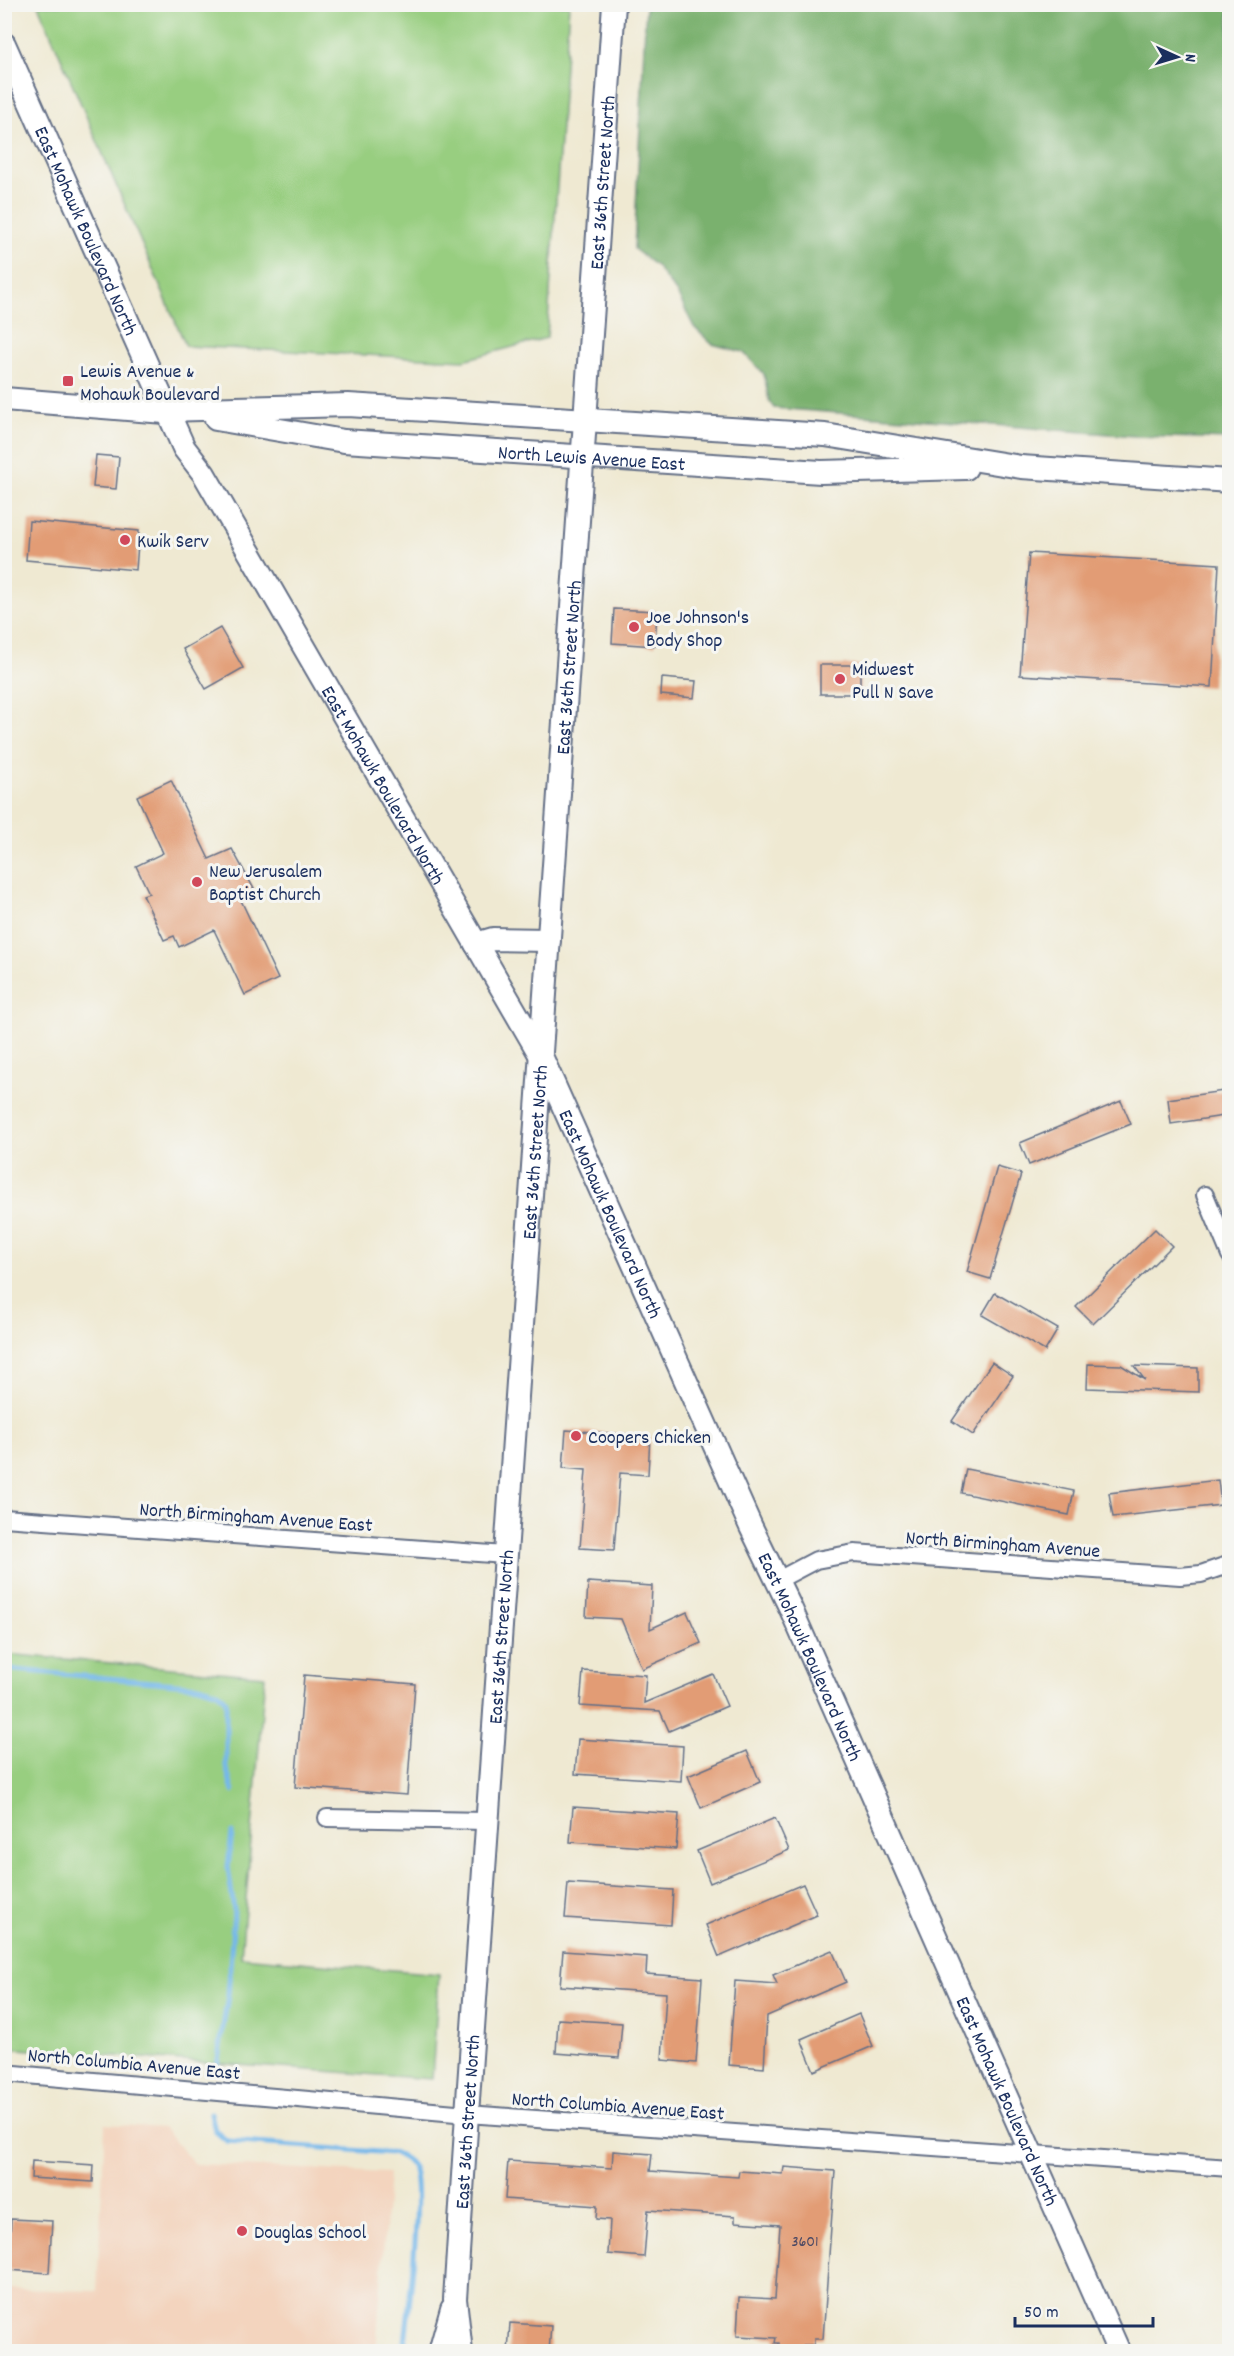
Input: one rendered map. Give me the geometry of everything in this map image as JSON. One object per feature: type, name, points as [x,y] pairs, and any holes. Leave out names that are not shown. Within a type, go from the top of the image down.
[{"type":"main road","name":"East 36th Street North","points":[[461,2352],[455,2299],[486,1821],[571,601],[584,456],[614,4]]},
{"type":"main road","name":"East Mohawk Boulevard North","points":[[4,44],[165,410],[184,447],[204,474],[541,1056],[751,1527],[778,1580],[1119,2352]]},
{"type":"main road","name":"North Lewis Avenue East","points":[[4,399],[165,410],[348,405],[825,435],[1021,466],[1230,481]]},
{"type":"main road","name":"North Lewis Avenue East","points":[[165,410],[344,441],[821,472],[1021,466]]},
{"type":"main road","points":[[476,944],[493,939],[549,940]]},
{"type":"main road","name":"East 36th Street North","points":[[440,2352],[455,2299]]},
{"type":"street","points":[[1205,1195],[1230,1255]]},
{"type":"street","name":"North Birmingham Avenue East","points":[[4,1518],[505,1555]]},
{"type":"street","name":"North Birmingham Avenue","points":[[778,1580],[816,1560],[854,1553],[1180,1576],[1201,1574],[1230,1564]]},
{"type":"street","points":[[327,1818],[486,1821]]},
{"type":"street","name":"North Columbia Avenue East","points":[[4,2073],[467,2114],[1033,2156],[1230,2168]]},
{"type":"shaded area","name":"Douglas School","points":[[105,2124],[163,2128],[195,2164],[389,2173],[376,2351],[5,2351],[5,2289],[97,2291]]},
{"type":"green space","points":[[38,5],[569,5],[547,338],[464,360],[186,346]]},
{"type":"green space","points":[[646,5],[1229,5],[1229,439],[1135,436],[774,408],[769,401],[764,374],[743,352],[712,344],[694,327],[677,293],[656,266],[634,249]]},
{"type":"green space","points":[[4,1654],[265,1676],[241,1957],[439,1974],[432,2079],[5,2048]]},
{"type":"building","points":[[96,455],[119,457],[116,489],[93,487]]},
{"type":"building","points":[[29,521],[139,531],[136,570],[26,560]]},
{"type":"building","points":[[1029,553],[1219,564],[1212,687],[1020,675]]},
{"type":"building","name":"Joe Johnson's Body Shop","points":[[614,609],[657,611],[655,646],[612,643]]},
{"type":"building","points":[[220,628],[243,668],[206,689],[183,649]]},
{"type":"building","name":"Midwest Pull N Save","points":[[820,665],[860,665],[860,694],[820,694]]},
{"type":"building","points":[[662,678],[696,681],[694,698],[661,695]]},
{"type":"building","name":"New Jerusalem Baptist Church","points":[[171,780],[209,859],[232,849],[254,889],[239,896],[278,979],[245,995],[214,930],[179,947],[174,936],[164,940],[143,895],[149,893],[136,866],[163,853],[137,796]]},
{"type":"building","points":[[1230,1090],[1230,1115],[1171,1124],[1168,1099]]},
{"type":"building","points":[[1121,1101],[1131,1124],[1029,1165],[1020,1143]]},
{"type":"building","points":[[997,1167],[1021,1174],[990,1279],[967,1272]]},
{"type":"building","points":[[1155,1229],[1172,1246],[1093,1324],[1076,1307]]},
{"type":"building","points":[[995,1293],[1058,1329],[1045,1351],[982,1315]]},
{"type":"building","points":[[992,1362],[1013,1376],[973,1435],[952,1421]]},
{"type":"building","points":[[1088,1364],[1121,1365],[1145,1380],[1134,1366],[1198,1368],[1198,1392],[1087,1388]]},
{"type":"building","points":[[566,1430],[650,1436],[648,1475],[620,1473],[614,1550],[580,1548],[586,1470],[563,1468]]},
{"type":"building","points":[[966,1469],[1074,1491],[1069,1515],[961,1493]]},
{"type":"building","points":[[1218,1480],[1221,1505],[1113,1517],[1109,1493]]},
{"type":"building","points":[[588,1582],[652,1586],[650,1629],[687,1612],[701,1643],[642,1669],[621,1619],[586,1617]]},
{"type":"building","points":[[583,1671],[646,1675],[644,1703],[713,1674],[727,1706],[669,1731],[660,1711],[580,1706]]},
{"type":"building","points":[[304,1675],[415,1684],[407,1795],[295,1787]]},
{"type":"building","points":[[578,1739],[683,1746],[681,1781],[575,1774]]},
{"type":"building","points":[[747,1751],[760,1782],[701,1808],[688,1776]]},
{"type":"building","points":[[573,1807],[679,1814],[676,1849],[570,1842]]},
{"type":"building","points":[[775,1818],[789,1850],[710,1883],[697,1851]]},
{"type":"building","points":[[568,1883],[673,1890],[671,1925],[565,1918]]},
{"type":"building","points":[[803,1884],[817,1915],[719,1957],[706,1925]]},
{"type":"building","points":[[832,1950],[846,1982],[767,2016],[764,2068],[729,2065],[735,1981],[777,1984],[773,1975]]},
{"type":"building","points":[[563,1951],[647,1957],[646,1974],[702,1978],[696,2063],[662,2060],[666,1993],[560,1986]]},
{"type":"building","points":[[859,2014],[873,2046],[814,2071],[801,2039]]},
{"type":"building","points":[[558,2019],[622,2023],[619,2058],[556,2053]]},
{"type":"building","points":[[613,2151],[652,2154],[650,2171],[738,2177],[739,2171],[783,2174],[784,2167],[835,2171],[823,2339],[814,2339],[814,2345],[804,2345],[803,2352],[779,2352],[779,2343],[775,2343],[776,2338],[737,2336],[739,2297],[775,2299],[780,2225],[735,2222],[735,2216],[648,2210],[644,2257],[608,2254],[610,2220],[596,2219],[597,2206],[505,2199],[508,2161],[612,2168]]},
{"type":"building","points":[[32,2161],[94,2165],[93,2182],[31,2178]]},
{"type":"building","points":[[11,2219],[52,2221],[49,2273],[8,2270]]},
{"type":"building","points":[[510,2323],[551,2326],[549,2352],[508,2352]]},
{"type":"waterway","points":[[4,1669],[199,1686],[218,1692],[226,1701],[226,1767],[233,1791]]},
{"type":"waterway","points":[[216,2072],[228,1995],[234,1910],[228,1867],[232,1833]]},
{"type":"waterway","points":[[211,2113],[215,2131],[227,2141],[393,2153],[404,2158],[412,2166],[416,2178],[416,2225],[404,2352]]},
{"type":"place","name":"Lewis Avenue & Mohawk Boulevard","points":[[68,381]]},
{"type":"place","name":"Kwik Serv","points":[[125,540]]},
{"type":"place","name":"Joe Johnson's Body Shop","points":[[634,627]]},
{"type":"place","name":"Midwest Pull N Save","points":[[840,679]]},
{"type":"place","name":"New Jerusalem Baptist Church","points":[[197,882]]},
{"type":"place","name":"Coopers Chicken","points":[[576,1436]]},
{"type":"place","name":"Douglas School","points":[[242,2231]]}]
